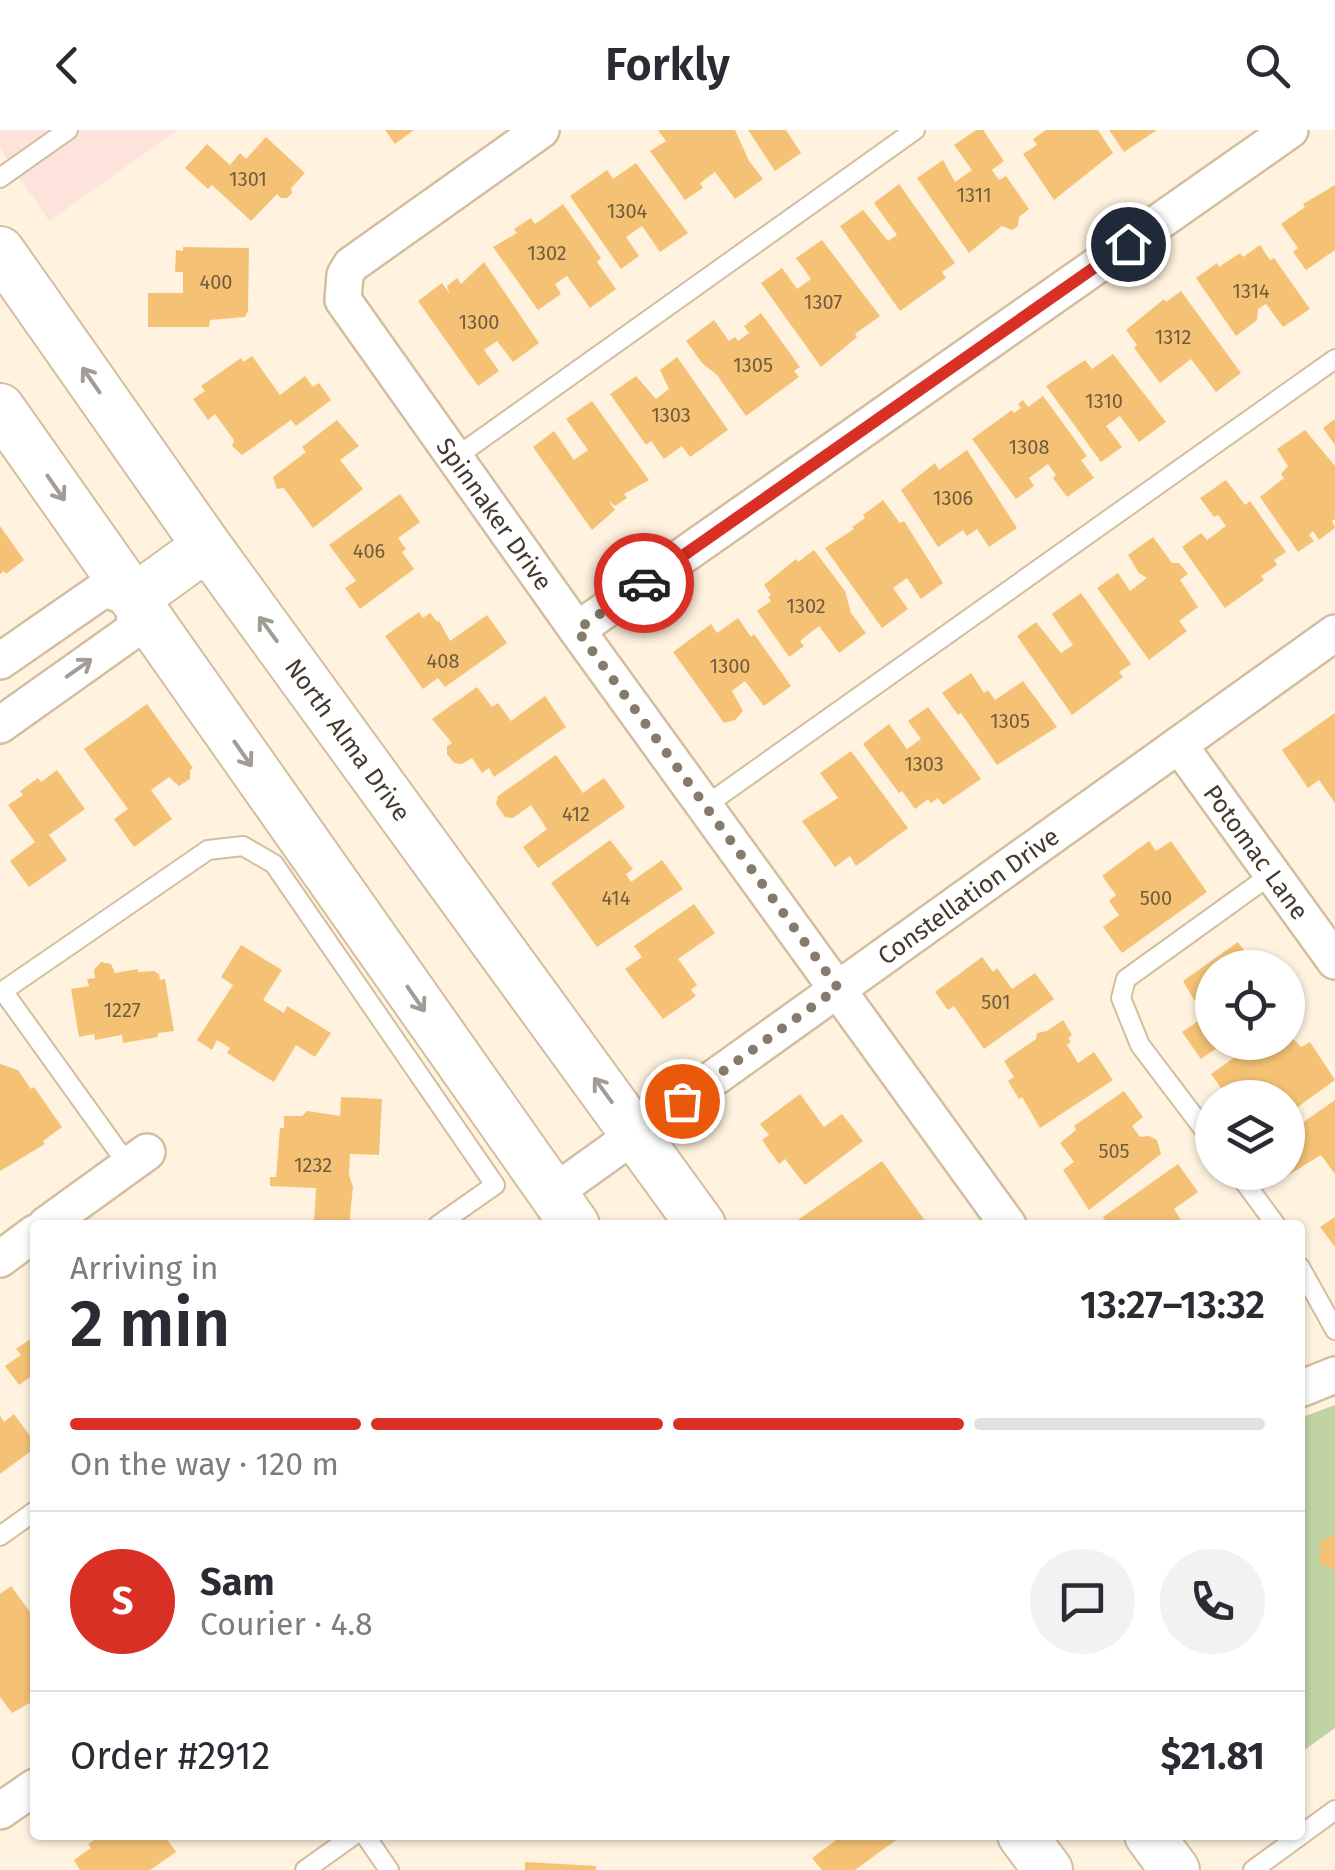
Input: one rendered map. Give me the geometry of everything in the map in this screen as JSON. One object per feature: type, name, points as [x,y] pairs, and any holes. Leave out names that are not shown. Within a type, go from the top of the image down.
[{"type":"main road","name":"North Alma Drive","points":[[0,252],[207,546],[698,1220]]},
{"type":"main road","points":[[0,408],[563,1209]]},
{"type":"main road","points":[[134,598],[207,546]]},
{"type":"main road","points":[[1026,1840],[1048,1870]]},
{"type":"main road","points":[[1153,1840],[1174,1870]]},
{"type":"street","name":"Spinnaker Drive","points":[[541,130],[361,257],[345,275],[342,288],[349,310],[1004,1220]]},
{"type":"street","points":[[577,630],[1290,130]]},
{"type":"street","points":[[0,661],[104,589],[134,598],[135,629],[0,725]]},
{"type":"street","name":"Constellation Drive","points":[[563,1209],[635,1134],[1335,634]]},
{"type":"street","name":"Potomac Lane","points":[[1180,745],[1335,962]]},
{"type":"street","points":[[53,1220],[138,1158]]},
{"type":"street","points":[[0,1259],[30,1238]]},
{"type":"street","points":[[1305,1386],[1335,1375]]},
{"type":"street","points":[[0,1811],[30,1790]]},
{"type":"lane","points":[[0,178],[44,137],[68,130]]},
{"type":"lane","points":[[456,457],[915,130]]},
{"type":"lane","points":[[706,806],[1335,360]]},
{"type":"lane","points":[[138,1158],[2,992],[208,850],[242,846],[274,864],[495,1184],[445,1220]]},
{"type":"lane","points":[[1195,1118],[1140,1045],[1122,998],[1126,978],[1272,874]]},
{"type":"lane","points":[[1250,1190],[1272,1220]]},
{"type":"lane","points":[[1305,1275],[1335,1330]]},
{"type":"lane","points":[[0,1536],[30,1515]]},
{"type":"lane","points":[[1305,1832],[1335,1810]]},
{"type":"lane","points":[[306,1870],[347,1840]]},
{"type":"lane","points":[[368,1840],[389,1870]]},
{"type":"lane","points":[[1252,1870],[1294,1840]]},
{"type":"shaded area","points":[[0,130],[178,130],[49,221],[0,148]]},
{"type":"green space","points":[[1335,1405],[1335,1728],[1305,1749],[1305,1416]]},
{"type":"building","points":[[385,130],[414,130],[395,144]]},
{"type":"building","points":[[658,130],[735,130],[749,161],[763,179],[735,199],[715,172],[700,183],[703,188],[685,200],[650,151],[666,141]]},
{"type":"building","points":[[748,130],[786,130],[801,153],[775,171]]},
{"type":"building","points":[[976,130],[983,130],[1004,161],[992,170],[999,180],[1006,176],[1029,209],[1019,217],[1018,226],[1012,230],[1002,226],[969,253],[917,178],[943,160],[955,182],[972,170],[954,145]]},
{"type":"building","points":[[1046,130],[1098,130],[1113,153],[1054,200],[1023,154],[1037,145],[1033,139]]},
{"type":"building","points":[[1109,130],[1157,130],[1124,152]]},
{"type":"building","points":[[266,137],[305,173],[287,198],[277,194],[251,221],[212,185],[208,189],[185,168],[207,144],[230,165],[240,153],[246,159]]},
{"type":"building","points":[[636,163],[688,233],[660,252],[642,226],[626,237],[639,256],[621,269],[570,196],[607,170],[613,179]]},
{"type":"building","points":[[899,184],[955,263],[942,272],[946,278],[900,311],[840,226],[863,210],[888,241],[897,235],[874,203]]},
{"type":"building","points":[[1335,185],[1335,250],[1306,270],[1293,252],[1298,248],[1281,224],[1305,207],[1303,204]]},
{"type":"building","points":[[563,204],[601,258],[597,262],[616,289],[590,308],[567,276],[555,284],[561,294],[538,310],[493,247],[517,233],[514,229],[531,218],[535,224]]},
{"type":"building","points":[[822,240],[880,316],[821,367],[761,283],[782,268],[797,289],[811,279],[796,258]]},
{"type":"building","points":[[1260,245],[1270,260],[1274,258],[1310,309],[1283,327],[1266,304],[1258,309],[1257,320],[1236,336],[1196,278],[1217,263],[1219,267],[1240,253],[1243,257]]},
{"type":"building","points":[[183,247],[249,248],[245,317],[210,320],[209,327],[148,327],[148,293],[183,293],[183,272],[175,272],[176,250],[183,251]]},
{"type":"building","points":[[484,262],[539,343],[513,362],[497,341],[484,350],[499,371],[478,386],[418,301],[442,283],[450,294],[447,286],[457,278],[461,284]]},
{"type":"building","points":[[1181,291],[1241,373],[1216,392],[1191,359],[1160,383],[1126,330],[1164,299],[1166,302]]},
{"type":"building","points":[[761,313],[800,367],[794,371],[799,377],[746,416],[686,341],[714,320],[729,341],[735,337],[738,341],[749,333],[744,326]]},
{"type":"building","points":[[1113,354],[1166,422],[1139,442],[1120,416],[1106,426],[1122,447],[1101,462],[1046,386],[1085,360],[1092,369]]},
{"type":"building","points":[[252,356],[280,395],[305,376],[313,387],[319,383],[331,400],[296,426],[291,420],[242,455],[232,446],[234,440],[215,414],[208,420],[193,399],[205,391],[201,386],[241,358],[243,362]]},
{"type":"building","points":[[677,357],[728,430],[690,457],[682,446],[664,459],[651,441],[646,445],[610,394],[636,376],[656,399],[669,389],[660,370]]},
{"type":"building","points":[[1043,396],[1087,456],[1081,460],[1094,478],[1067,497],[1048,464],[1029,478],[1034,486],[1016,499],[972,439],[1012,410],[1014,413],[1021,408],[1018,404],[1023,400],[1028,407]]},
{"type":"building","points":[[592,401],[649,480],[624,494],[627,498],[615,506],[609,501],[615,510],[592,530],[533,447],[554,431],[574,460],[588,450],[566,419]]},
{"type":"building","points":[[1335,419],[1335,445],[1323,428]]},
{"type":"building","points":[[337,420],[359,446],[340,460],[363,489],[313,528],[284,488],[277,489],[273,477],[306,452],[302,447]]},
{"type":"building","points":[[1305,430],[1335,466],[1335,528],[1319,540],[1313,531],[1309,535],[1314,541],[1298,552],[1260,497],[1284,478],[1281,474],[1288,466],[1277,449]]},
{"type":"building","points":[[967,450],[1017,528],[989,547],[977,529],[967,536],[963,530],[938,547],[901,490],[935,463],[939,470]]},
{"type":"building","points":[[1226,480],[1245,505],[1250,501],[1286,552],[1274,560],[1277,565],[1261,576],[1264,580],[1225,608],[1182,547],[1201,533],[1207,540],[1226,526],[1200,498]]},
{"type":"building","points":[[400,494],[420,522],[398,538],[414,569],[360,609],[345,588],[356,581],[329,545]]},
{"type":"building","points":[[883,500],[900,523],[904,521],[943,583],[921,599],[907,578],[893,588],[908,609],[882,628],[825,548],[854,529],[865,518],[863,515]]},
{"type":"building","points":[[0,526],[24,560],[6,574],[0,574]]},
{"type":"building","points":[[1153,537],[1172,563],[1179,563],[1188,574],[1180,580],[1198,607],[1179,621],[1187,631],[1149,660],[1097,588],[1118,573],[1130,591],[1147,578],[1128,555]]},
{"type":"building","points":[[814,550],[845,591],[851,613],[866,633],[839,653],[819,626],[800,641],[804,646],[789,657],[757,611],[771,601],[764,585]]},
{"type":"building","points":[[1081,593],[1131,664],[1119,672],[1123,677],[1072,715],[1017,636],[1036,622],[1061,653],[1073,645],[1052,614]]},
{"type":"building","points":[[419,612],[423,618],[430,613],[439,621],[450,641],[487,615],[507,643],[445,687],[438,678],[423,689],[385,636]]},
{"type":"building","points":[[738,618],[791,686],[764,706],[745,681],[732,691],[743,711],[735,720],[724,723],[673,652],[711,624],[717,633]]},
{"type":"building","points":[[971,673],[984,693],[988,690],[995,700],[1023,681],[1057,727],[997,765],[942,693]]},
{"type":"building","points":[[477,687],[492,707],[498,703],[511,721],[545,696],[566,727],[494,777],[489,768],[482,773],[472,758],[462,764],[454,763],[447,754],[447,746],[452,743],[432,719]]},
{"type":"building","points":[[147,704],[193,768],[190,779],[179,786],[169,777],[151,790],[172,819],[134,847],[114,819],[128,809],[84,749]]},
{"type":"building","points":[[928,707],[981,779],[943,805],[938,798],[931,803],[928,799],[915,809],[863,744],[889,724],[907,749],[921,739],[908,721]]},
{"type":"building","points":[[1335,713],[1335,803],[1319,780],[1308,788],[1282,750]]},
{"type":"building","points":[[851,751],[908,828],[856,866],[850,856],[835,867],[802,821],[838,798],[820,773]]},
{"type":"building","points":[[556,755],[583,793],[604,778],[625,807],[538,868],[523,847],[547,829],[531,805],[513,818],[505,817],[496,804],[498,796]]},
{"type":"building","points":[[57,770],[85,809],[49,835],[67,860],[29,887],[10,861],[35,842],[8,805],[38,778],[41,782]]},
{"type":"building","points":[[610,840],[633,869],[626,874],[631,882],[662,860],[683,889],[597,947],[551,883]]},
{"type":"building","points":[[1149,841],[1156,851],[1171,841],[1207,892],[1122,953],[1103,927],[1119,915],[1109,901],[1116,895],[1102,876]]},
{"type":"building","points":[[694,904],[715,933],[678,959],[697,985],[691,990],[696,996],[663,1019],[625,969],[642,957],[634,946]]},
{"type":"building","points":[[1238,942],[1244,950],[1227,950]]},
{"type":"building","points":[[241,945],[282,970],[263,1000],[284,1013],[287,1006],[331,1033],[315,1057],[296,1045],[274,1082],[227,1053],[230,1048],[217,1040],[212,1050],[197,1040],[233,985],[221,977]]},
{"type":"building","points":[[982,957],[993,972],[997,968],[1012,989],[1035,973],[1054,999],[984,1049],[954,1006],[948,1010],[935,992]]},
{"type":"building","points":[[101,962],[111,964],[115,973],[138,969],[154,971],[160,980],[165,979],[174,1031],[123,1043],[122,1035],[95,1040],[94,1034],[79,1037],[71,989],[89,986],[87,979],[95,978],[94,970]]},
{"type":"building","points":[[1195,972],[1195,1002],[1183,981]]},
{"type":"building","points":[[1063,1020],[1072,1035],[1067,1045],[1078,1063],[1094,1052],[1113,1080],[1040,1128],[1008,1081],[1014,1077],[1004,1061],[1036,1039],[1037,1033]]},
{"type":"building","points":[[1195,1023],[1195,1050],[1182,1032]]},
{"type":"building","points":[[1310,1042],[1335,1080],[1305,1102],[1305,1080],[1215,1080],[1211,1074],[1231,1060],[1305,1060],[1305,1045]]},
{"type":"building","points":[[0,1064],[18,1070],[62,1127],[43,1141],[45,1144],[0,1171]]},
{"type":"building","points":[[1124,1091],[1143,1117],[1132,1126],[1140,1137],[1157,1140],[1161,1154],[1089,1210],[1063,1170],[1074,1162],[1060,1143],[1076,1130],[1074,1126]]},
{"type":"building","points":[[800,1094],[824,1127],[842,1114],[863,1141],[805,1185],[785,1159],[779,1164],[762,1140],[769,1135],[760,1124]]},
{"type":"building","points":[[341,1097],[382,1099],[379,1155],[350,1154],[353,1187],[350,1220],[314,1220],[316,1188],[270,1186],[270,1177],[276,1177],[280,1128],[284,1128],[284,1116],[302,1116],[307,1111],[340,1116]]},
{"type":"building","points":[[1335,1100],[1335,1174],[1321,1155],[1305,1165],[1305,1121]]},
{"type":"building","points":[[882,1161],[925,1220],[798,1220]]},
{"type":"building","points":[[1178,1164],[1198,1192],[1174,1209],[1181,1220],[1103,1217]]},
{"type":"building","points":[[1335,1217],[1335,1247],[1320,1227]]},
{"type":"building","points":[[30,1339],[30,1377],[19,1385],[5,1366],[21,1355],[16,1349]]},
{"type":"building","points":[[14,1414],[30,1436],[30,1452],[0,1474],[0,1416],[4,1422]]},
{"type":"building","points":[[1335,1534],[1335,1571],[1320,1563],[1320,1542]]},
{"type":"building","points":[[11,1586],[30,1612],[30,1703],[12,1713],[0,1697],[0,1594]]},
{"type":"building","points":[[94,1840],[168,1840],[176,1852],[150,1870],[80,1870],[74,1860],[91,1848],[88,1844]]},
{"type":"building","points":[[836,1840],[896,1840],[855,1870],[822,1870],[812,1858]]},
{"type":"building","points":[[525,1862],[596,1866],[596,1870],[525,1870]]},
{"type":"way so far","points":[[644,583],[577,630],[838,988],[682,1101]]},
{"type":"route","points":[[644,583],[1128,244]]}]
